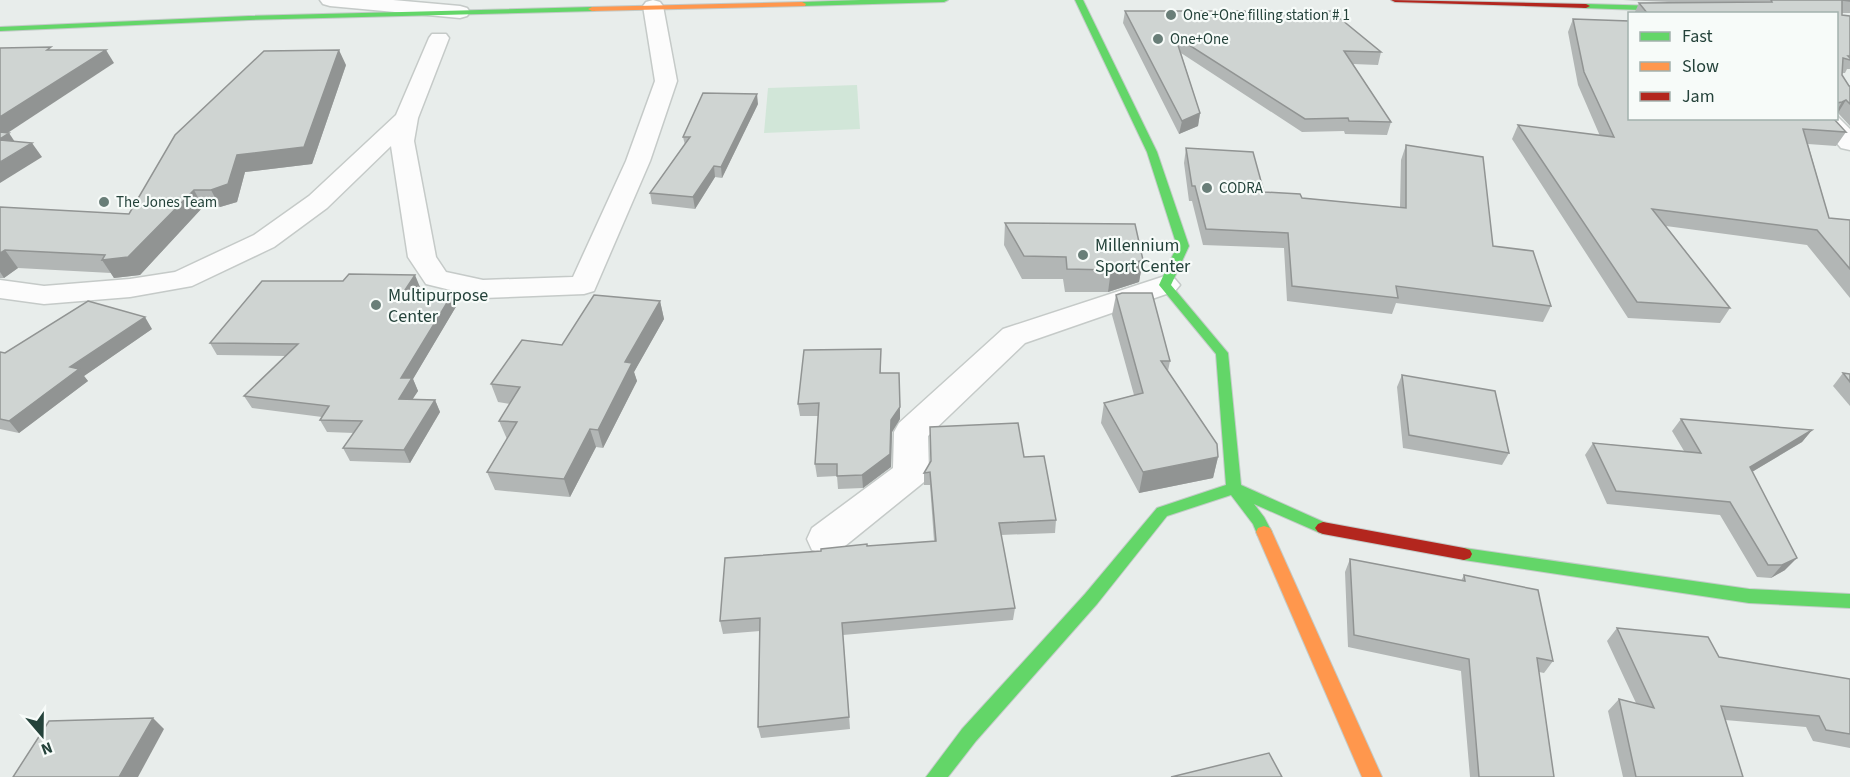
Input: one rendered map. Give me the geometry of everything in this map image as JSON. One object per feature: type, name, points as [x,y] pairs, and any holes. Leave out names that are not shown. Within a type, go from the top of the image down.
[{"type":"main road","points":[[0,29],[653,6],[944,0]]},
{"type":"main road","points":[[1079,0],[1152,152],[1183,246],[1165,285],[1222,353],[1234,488],[1258,521],[1371,777]]},
{"type":"main road","points":[[1395,0],[1718,12]]},
{"type":"main road","points":[[936,777],[969,735],[1090,598],[1162,512],[1234,488],[1330,531],[1517,562],[1749,596],[1850,601]]},
{"type":"street","points":[[330,0],[465,12]]},
{"type":"street","points":[[439,38],[406,118],[402,141],[422,257],[436,278],[483,289],[584,285],[638,161],[666,81],[653,6]]},
{"type":"street","points":[[0,289],[44,295],[130,288],[183,280],[264,241],[318,202],[406,118]]},
{"type":"street","points":[[1828,120],[1850,143]]},
{"type":"street","points":[[826,539],[911,473],[911,432],[1014,336],[1165,285]]},
{"type":"green space","points":[[857,85],[860,129],[764,133],[768,88]]},
{"type":"building","points":[[1771,0],[1842,0],[1842,15],[1850,16],[1850,56],[1848,56],[1850,60],[1843,58],[1842,75],[1850,86],[1850,104],[1846,100],[1838,103],[1838,12],[1646,12],[1639,3],[1772,2]]},
{"type":"building","points":[[1125,11],[1245,11],[1250,18],[1331,11],[1381,52],[1344,51],[1391,122],[1349,121],[1348,118],[1305,119],[1175,36],[1200,113],[1182,121]]},
{"type":"building","points":[[1573,19],[1628,21],[1628,120],[1835,120],[1846,132],[1803,129],[1829,218],[1850,220],[1850,269],[1817,230],[1652,209],[1730,308],[1637,302],[1518,125],[1614,137],[1584,72]]},
{"type":"building","points":[[51,47],[47,50],[106,50],[0,117],[0,48]]},
{"type":"building","points":[[339,50],[304,147],[237,155],[228,184],[211,190],[194,190],[128,257],[102,260],[105,255],[5,250],[0,253],[0,207],[129,214],[175,135],[264,51]]},
{"type":"building","points":[[703,93],[757,94],[721,167],[714,166],[693,197],[650,193],[690,137],[683,137]]},
{"type":"building","points":[[0,132],[9,133],[0,139]]},
{"type":"building","points":[[0,140],[32,143],[0,162]]},
{"type":"building","points":[[1406,145],[1483,157],[1493,246],[1533,251],[1551,306],[1396,286],[1398,298],[1292,286],[1288,233],[1206,229],[1195,186],[1192,186],[1186,148],[1253,152],[1264,192],[1300,194],[1302,198],[1406,208]]},
{"type":"building","points":[[1005,223],[1135,224],[1143,260],[1111,270],[1067,269],[1066,257],[1024,256]]},
{"type":"building","points":[[349,274],[415,275],[403,293],[453,293],[401,378],[412,378],[399,399],[435,400],[404,450],[343,448],[362,421],[320,420],[329,406],[244,396],[298,344],[210,343],[262,281],[343,281]]},
{"type":"building","points":[[1152,293],[1170,361],[1161,361],[1217,444],[1218,457],[1143,472],[1104,403],[1143,393],[1116,295]]},
{"type":"building","points":[[594,295],[660,301],[625,362],[632,363],[598,430],[590,429],[564,479],[487,472],[517,422],[499,421],[520,387],[491,384],[522,340],[562,345]]},
{"type":"building","points":[[88,301],[145,317],[70,367],[79,369],[9,421],[0,419],[0,352],[5,353]]},
{"type":"building","points":[[881,349],[880,373],[899,373],[900,407],[891,420],[890,454],[862,475],[837,476],[837,464],[815,464],[819,403],[798,404],[804,350]]},
{"type":"building","points":[[1843,373],[1850,374],[1850,382]]},
{"type":"building","points":[[1402,375],[1495,391],[1509,453],[1409,435]]},
{"type":"building","points":[[1681,419],[1812,430],[1750,467],[1797,558],[1782,565],[1768,565],[1730,502],[1616,491],[1593,443],[1701,453]]},
{"type":"building","points":[[1018,423],[1024,457],[1044,456],[1056,520],[999,523],[1015,608],[842,623],[849,717],[758,727],[760,618],[720,621],[725,558],[821,551],[821,549],[867,544],[867,546],[936,541],[930,472],[924,473],[931,461],[930,427]]},
{"type":"building","points":[[1350,559],[1465,581],[1464,575],[1538,590],[1553,661],[1537,658],[1554,777],[1479,777],[1469,659],[1354,635]]},
{"type":"building","points":[[1617,628],[1708,637],[1719,657],[1850,679],[1850,734],[1826,730],[1819,716],[1721,706],[1743,777],[1636,777],[1619,699],[1654,708]]},
{"type":"building","points":[[153,718],[119,777],[13,777],[49,721]]},
{"type":"building","points":[[1269,753],[1282,777],[1171,777]]},
{"type":"traffic: fast","points":[[802,4],[944,0]]},
{"type":"traffic: fast","points":[[1079,0],[1152,152],[1183,246],[1165,285],[1222,353],[1234,488],[1259,521],[1264,532]]},
{"type":"traffic: fast","points":[[1586,6],[1732,12]]},
{"type":"traffic: fast","points":[[0,29],[249,18],[592,9]]},
{"type":"traffic: fast","points":[[936,777],[969,735],[1091,599],[1162,512],[1234,488],[1323,528]]},
{"type":"traffic: fast","points":[[1464,554],[1749,596],[1850,601]]},
{"type":"traffic: slow","points":[[592,9],[802,4]]},
{"type":"traffic: slow","points":[[1264,532],[1372,777]]},
{"type":"traffic: jam","points":[[1395,0],[1586,6]]},
{"type":"traffic: jam","points":[[1323,528],[1464,554]]},
{"type":"place","name":"One +One filling station # 1","points":[[1171,15]]},
{"type":"place","name":"One+One","points":[[1158,39]]},
{"type":"place","name":"CODRA","points":[[1207,188]]},
{"type":"place","name":"The Jones Team","points":[[104,202]]},
{"type":"place","name":"Millennium Sport Center","points":[[1083,255]]},
{"type":"place","name":"Multipurpose Center","points":[[376,305]]}]
